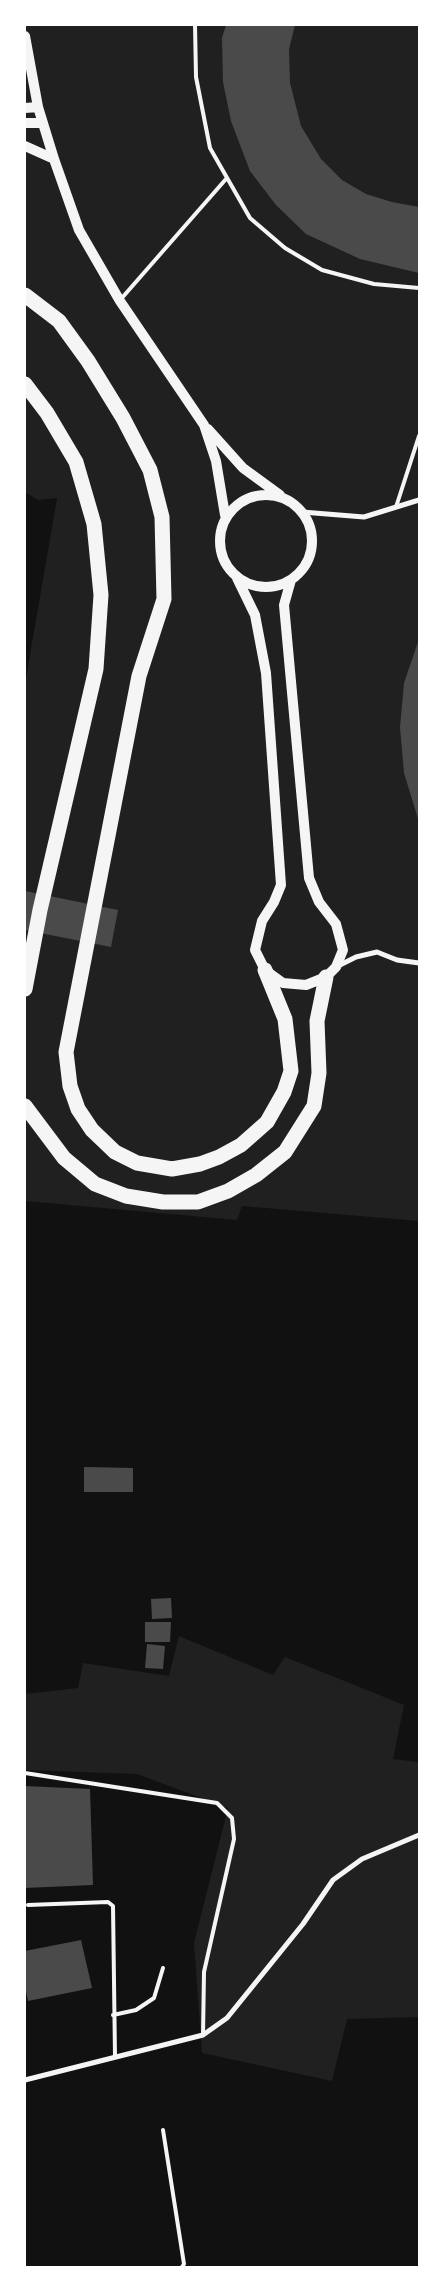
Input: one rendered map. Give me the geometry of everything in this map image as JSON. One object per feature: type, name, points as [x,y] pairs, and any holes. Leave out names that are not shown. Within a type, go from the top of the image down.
[{"type":"highway","points":[[25,295],[59,321],[103,385],[123,418],[150,470],[162,517],[164,599],[139,676],[66,1052],[70,1086],[78,1109],[92,1130],[115,1152],[130,1159],[172,1169],[200,1164],[241,1144],[267,1122],[284,1092],[291,1071],[286,1019],[265,970]]},
{"type":"highway","points":[[25,384],[47,413],[76,462],[94,524],[101,595],[96,669],[40,910],[25,990]]},
{"type":"highway","points":[[25,1106],[64,1158],[95,1184],[126,1196],[163,1202],[198,1202],[228,1191],[256,1175],[285,1152],[314,1106],[319,1073],[318,1021],[331,972]]},
{"type":"main road","points":[[25,36],[26,58],[42,123],[54,159],[80,230],[120,301],[204,425],[243,468],[302,512],[311,528],[312,544],[305,566],[291,580],[268,587],[253,585],[237,578]]},
{"type":"main road","points":[[25,108],[38,107]]},
{"type":"main road","points":[[25,123],[42,123]]},
{"type":"main road","points":[[25,146],[54,159]]},
{"type":"main road","points":[[204,425],[216,461],[226,515]]},
{"type":"main road","points":[[284,498],[262,494],[237,504],[226,515],[220,528],[220,550],[223,560],[237,578],[255,615],[266,673],[280,885],[274,902],[262,921],[255,950],[265,970],[284,983],[294,986],[306,986],[331,972],[343,950],[336,924],[319,902],[309,878],[284,605],[291,580]]},
{"type":"street","points":[[302,512],[364,517],[419,500]]},
{"type":"street","points":[[331,972],[356,956],[377,952],[397,960],[419,963]]},
{"type":"street","points":[[25,2080],[203,2035],[227,2018],[303,1924],[333,1880],[362,1858],[419,1835]]},
{"type":"lane","points":[[195,25],[196,77],[210,148],[250,218],[285,248],[322,270],[374,284],[419,288]]},
{"type":"lane","points":[[120,301],[226,179]]},
{"type":"lane","points":[[396,507],[419,436]]},
{"type":"lane","points":[[25,1773],[217,1803],[232,1818],[234,1839],[204,1972],[203,2035]]},
{"type":"lane","points":[[28,1905],[108,1902],[113,1906],[115,2057]]},
{"type":"lane","points":[[113,2015],[136,2010],[154,1998],[163,1968]]},
{"type":"lane","points":[[163,2130],[184,2264],[182,2267]]},
{"type":"shaded area","points":[[25,25],[419,25],[419,1221],[242,1206],[237,1220],[25,1201],[25,684],[57,498],[38,500],[25,492]]},
{"type":"shaded area","points":[[179,1636],[273,1675],[285,1657],[404,1705],[393,1759],[419,1762],[419,2017],[347,2019],[332,2081],[202,2053],[194,1943],[228,1808],[137,1774],[25,1770],[25,1694],[78,1688],[83,1663],[169,1676]]},
{"type":"building","points":[[226,25],[295,25],[289,49],[290,83],[301,126],[321,159],[342,180],[366,194],[392,202],[419,207],[419,273],[360,259],[306,234],[276,205],[250,171],[231,121],[223,82],[222,38]]},
{"type":"building","points":[[419,639],[419,822],[404,773],[400,727],[404,683]]},
{"type":"building","points":[[25,891],[118,910],[111,947],[25,930]]},
{"type":"building","points":[[84,1467],[133,1468],[133,1492],[84,1492]]},
{"type":"building","points":[[171,1598],[172,1618],[152,1619],[151,1599]]},
{"type":"building","points":[[145,1622],[171,1622],[170,1642],[145,1642]]},
{"type":"building","points":[[147,1644],[165,1646],[163,1669],[145,1668]]},
{"type":"building","points":[[25,1786],[90,1789],[93,1885],[25,1888]]},
{"type":"building","points":[[81,1940],[92,1988],[28,2001],[25,1987],[25,1951]]}]
